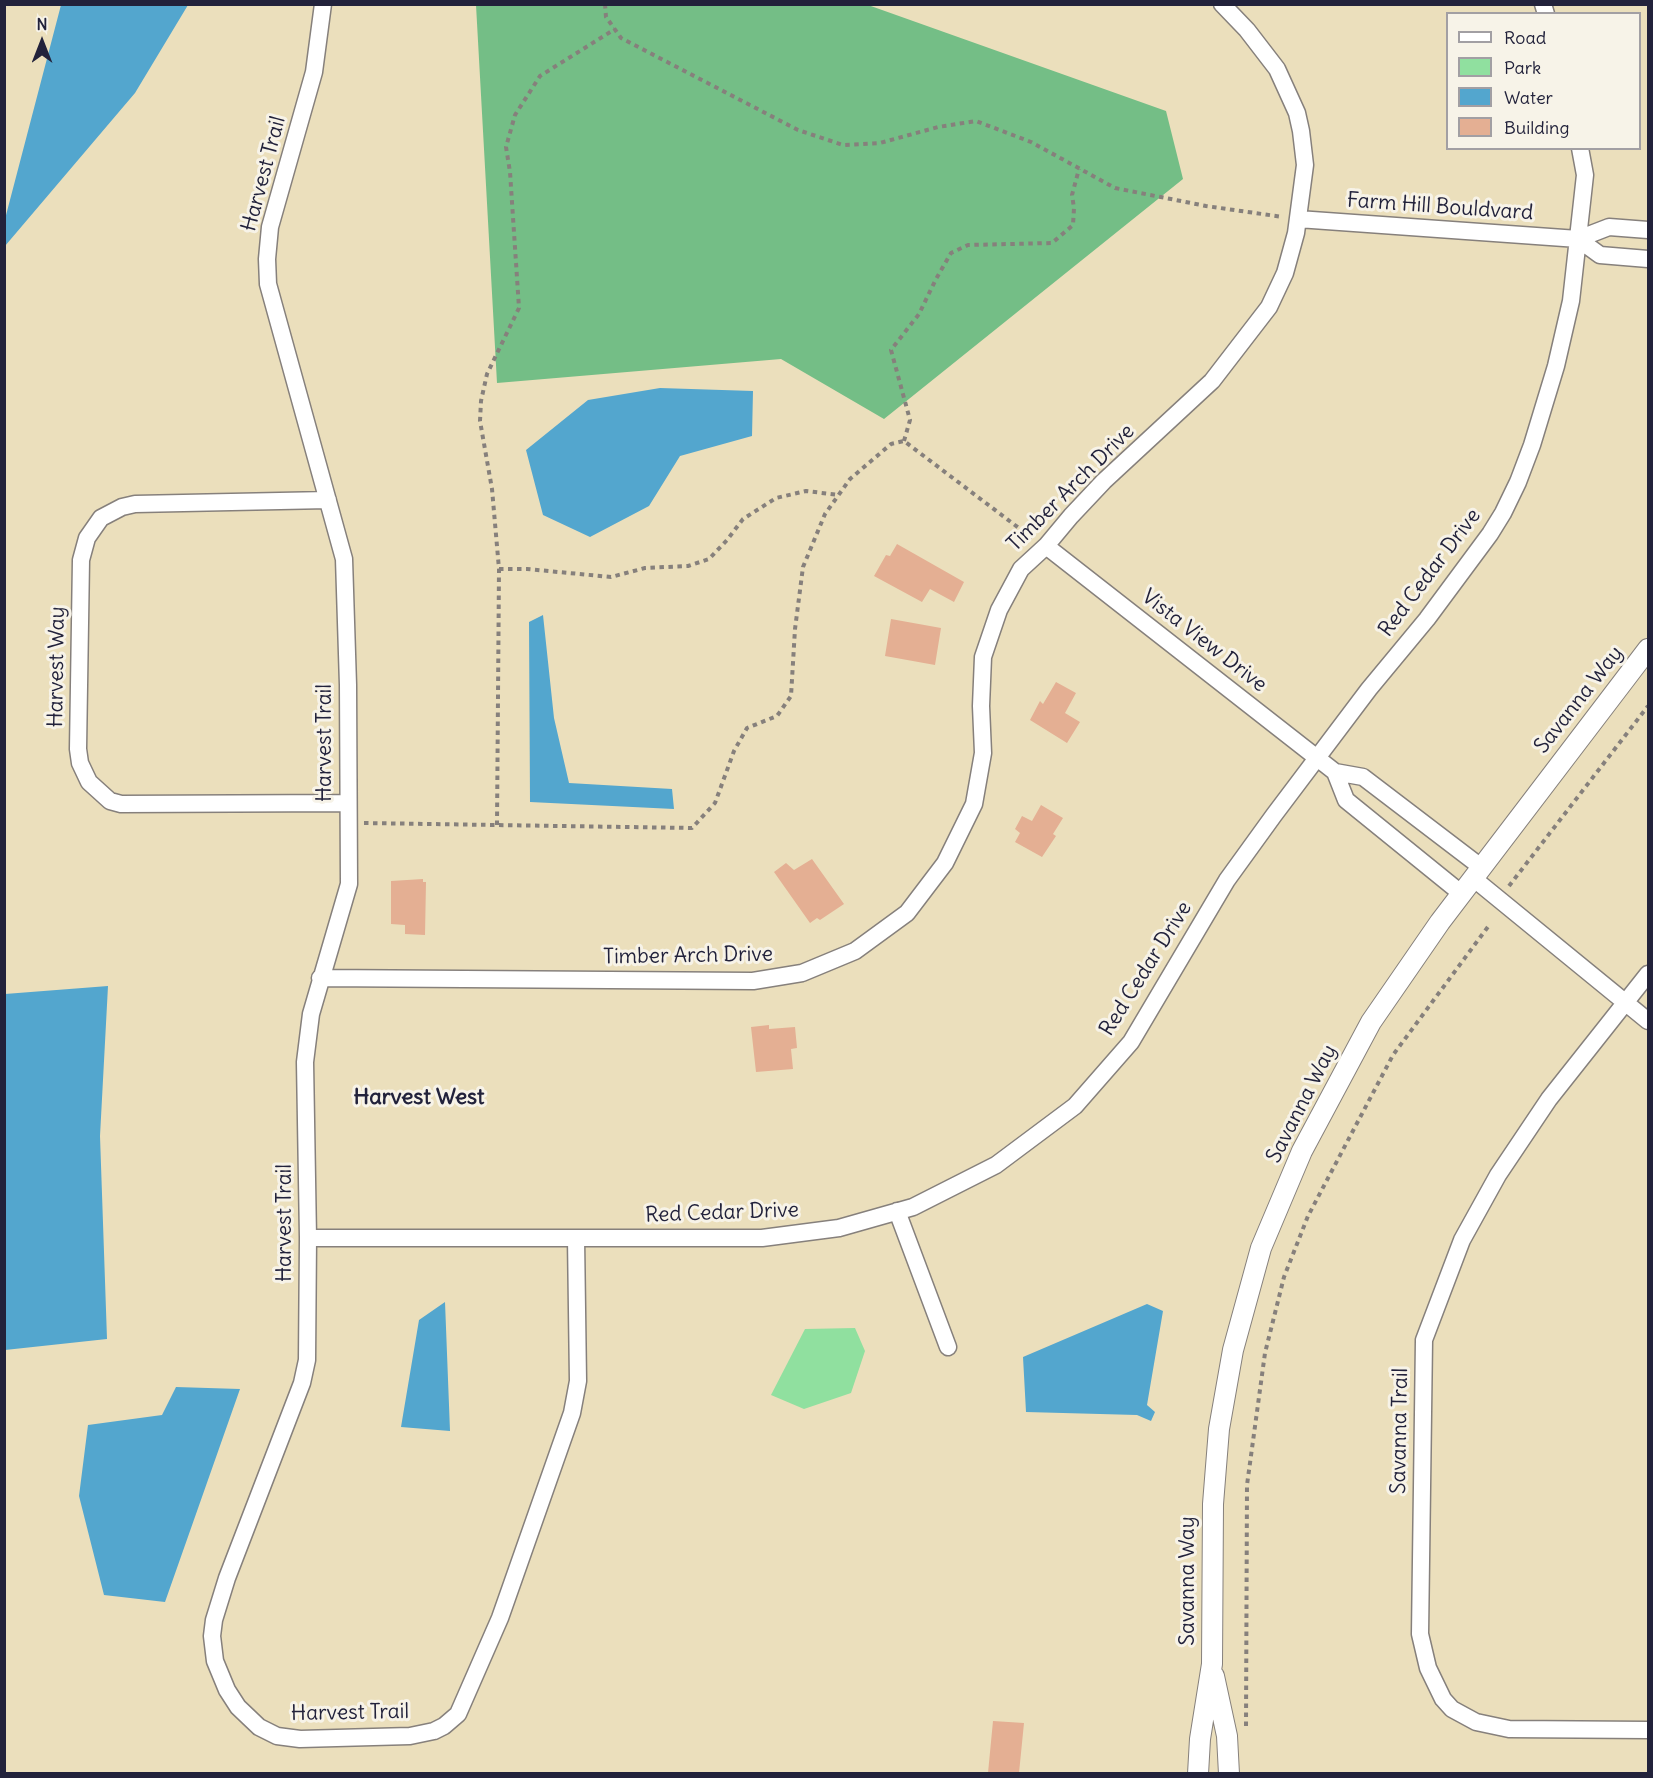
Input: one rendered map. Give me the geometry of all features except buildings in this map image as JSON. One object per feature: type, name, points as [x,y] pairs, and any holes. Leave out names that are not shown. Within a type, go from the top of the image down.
[{"type":"street","name":"Harvest Trail","points":[[323,4],[314,72],[270,227],[267,259],[268,284],[273,304],[345,559],[349,884],[311,1014],[305,1062],[308,1238],[307,1360],[303,1383],[227,1578],[214,1620],[213,1652],[227,1690],[251,1721],[267,1732],[288,1738],[329,1740],[421,1735],[444,1726],[458,1714],[517,1574],[576,1399],[578,1381],[576,1238]]},
{"type":"street","name":"Timber Arch Drive","points":[[320,978],[753,981],[802,973],[855,951],[907,913],[945,863],[974,804],[983,753],[981,706],[983,657],[999,610],[1021,569],[1046,546],[1104,481],[1198,394],[1227,363],[1280,289],[1296,233],[1305,165],[1297,113],[1277,69],[1247,30],[1222,4]]},
{"type":"street","name":"Red Cedar Drive","points":[[308,1238],[762,1238],[839,1228],[913,1207],[996,1165],[1075,1106],[1131,1042],[1227,880],[1316,757],[1427,619],[1490,534],[1508,502],[1532,445],[1556,366],[1571,301],[1585,175],[1580,150]]},
{"type":"street","name":"Farm Hill Bouldvard","points":[[1298,219],[1578,238],[1609,227],[1648,230]]},
{"type":"street","points":[[1578,238],[1600,255],[1648,259]]},
{"type":"street","name":"Harvest Way","points":[[328,500],[135,504],[122,507],[101,518],[87,538],[81,560],[78,749],[80,763],[89,782],[110,801],[121,804],[348,803]]},
{"type":"street","name":"Vista View Drive","points":[[1046,546],[1335,772],[1363,777],[1472,880],[1648,1021]]},
{"type":"street","name":"Savanna Way","points":[[1198,1773],[1200,1739],[1212,1664],[1212,1504],[1219,1429],[1233,1350],[1261,1248],[1302,1151],[1371,1022],[1472,880],[1648,649]]},
{"type":"street","name":"Vista View Drive","points":[[1335,772],[1346,800],[1472,880]]},
{"type":"street","name":"Savanna Trail","points":[[1648,974],[1549,1099],[1498,1175],[1462,1240],[1424,1340],[1420,1634],[1428,1668],[1443,1699],[1452,1709],[1476,1722],[1509,1730],[1648,1730]]},
{"type":"street","points":[[897,1211],[948,1347]]},
{"type":"street","name":"Savanna Way","points":[[1212,1664],[1227,1736],[1229,1773]]},
{"type":"path","points":[[605,4],[606,17],[621,38],[798,130],[843,146],[880,142],[938,127],[976,121],[1031,142],[1115,188],[1206,206],[1298,219]]},
{"type":"path","points":[[496,825],[499,569],[492,489],[480,421],[481,401],[487,374],[519,308],[510,172],[506,147],[515,115],[540,76],[615,29]]},
{"type":"path","points":[[904,441],[910,420],[891,350],[920,314],[951,253],[968,245],[1052,243],[1073,225],[1072,195],[1079,169]]},
{"type":"path","points":[[348,823],[692,828],[715,803],[734,751],[747,728],[777,716],[791,696],[802,567],[825,514],[850,479],[891,444],[904,441]]},
{"type":"path","points":[[904,441],[1046,546]]},
{"type":"path","points":[[499,569],[526,569],[611,577],[645,568],[688,566],[709,559],[743,519],[776,498],[806,491],[839,495]]},
{"type":"path","points":[[1509,887],[1648,706]]},
{"type":"path","points":[[1245,1734],[1247,1485],[1265,1353],[1284,1277],[1308,1216],[1392,1055],[1490,924]]},
{"type":"green space","points":[[476,5],[868,5],[1166,111],[1183,179],[884,419],[781,359],[497,383]]},
{"type":"green space","points":[[855,1328],[865,1351],[851,1393],[804,1409],[771,1395],[805,1329]]},
{"type":"water","points":[[61,5],[188,5],[135,93],[5,246],[5,219]]},
{"type":"water","points":[[660,388],[753,391],[752,436],[680,456],[649,506],[590,537],[543,515],[526,450],[588,400]]},
{"type":"water","points":[[543,615],[554,718],[569,783],[672,789],[674,809],[530,802],[529,622]]},
{"type":"water","points":[[108,986],[100,1136],[107,1339],[5,1350],[5,994]]},
{"type":"water","points":[[445,1302],[450,1431],[401,1427],[419,1320]]},
{"type":"water","points":[[1147,1304],[1163,1311],[1147,1405],[1155,1412],[1151,1421],[1137,1415],[1026,1412],[1023,1357]]},
{"type":"water","points":[[176,1387],[240,1389],[165,1602],[104,1595],[79,1496],[88,1425],[162,1415]]},
{"type":"district","name":"Harvest West","points":[[419,1098]]}]
